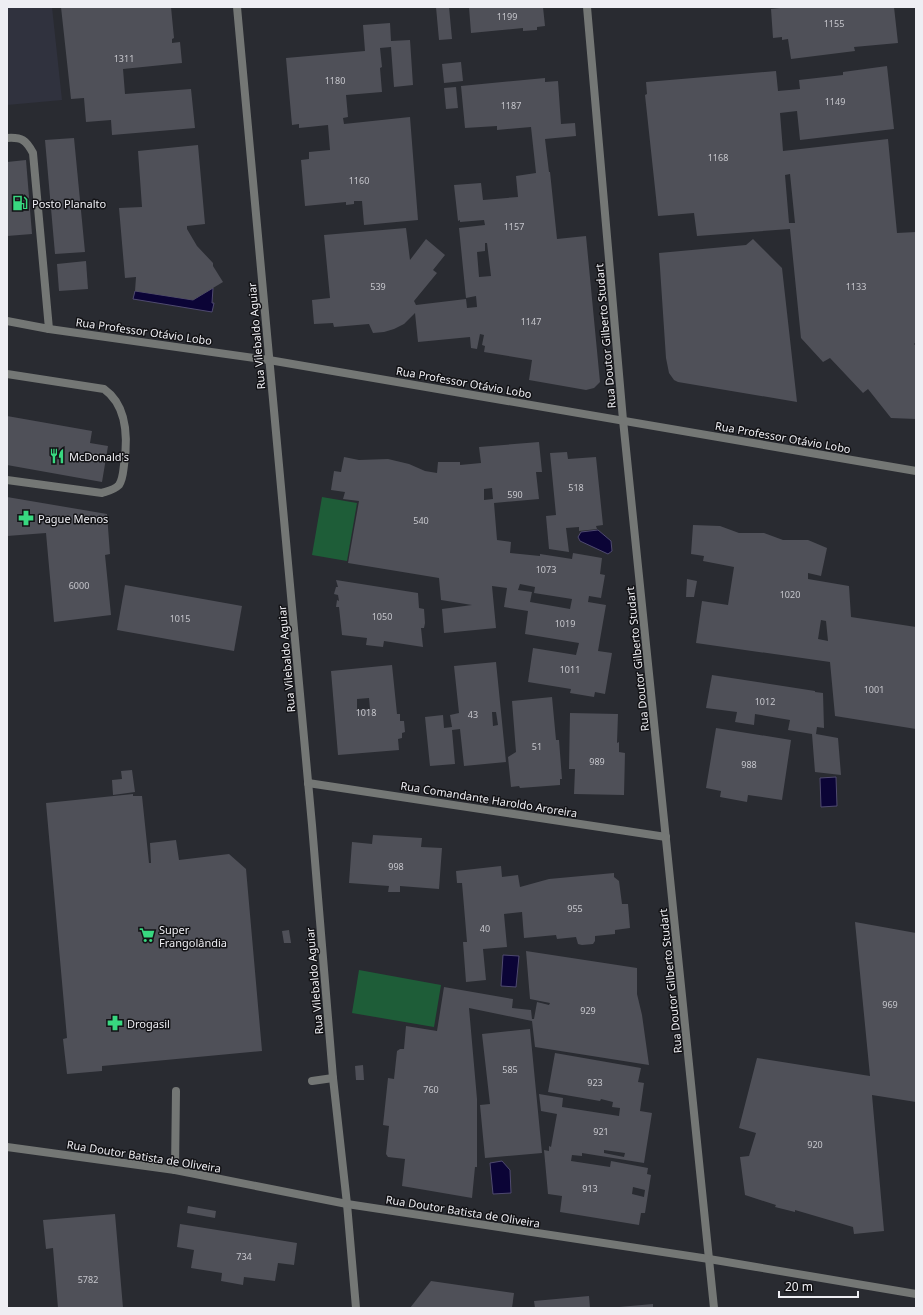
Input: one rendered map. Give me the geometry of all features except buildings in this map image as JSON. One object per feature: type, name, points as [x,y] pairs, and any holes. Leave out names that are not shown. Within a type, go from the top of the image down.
[{"type":"street","name":"Rua Vilebaldo Aguiar","points":[[237,7],[308,784],[333,1078],[347,1204],[356,1308]]},
{"type":"street","name":"Rua Doutor Gilberto Studart","points":[[587,7],[623,420],[714,1308]]},
{"type":"street","points":[[7,138],[17,137],[28,144],[33,153],[49,328]]},
{"type":"street","name":"Rua Professor Otávio Lobo","points":[[7,321],[269,360],[916,471]]},
{"type":"street","points":[[7,374],[104,389],[112,395],[120,407],[124,420],[127,444],[122,480],[118,486],[111,491],[102,493],[7,480]]},
{"type":"street","name":"Rua Comandante Haroldo Aroreira","points":[[308,784],[666,837]]},
{"type":"street","points":[[312,1081],[333,1078]]},
{"type":"street","points":[[175,1170],[176,1092]]},
{"type":"street","name":"Rua Doutor Batista de Oliveira","points":[[7,1147],[175,1170],[347,1204],[709,1259],[916,1294]]},
{"type":"shaded area","points":[[7,7],[52,7],[62,100],[7,105]]},
{"type":"shaded area","points":[[213,288],[212,303],[214,303],[212,312],[133,299],[135,291],[193,300]]},
{"type":"shaded area","points":[[598,530],[611,541],[612,551],[608,554],[580,541],[578,537],[581,532]]},
{"type":"shaded area","points":[[836,777],[837,806],[821,807],[820,778]]},
{"type":"shaded area","points":[[503,955],[519,956],[516,987],[501,986]]},
{"type":"shaded area","points":[[502,1161],[510,1170],[511,1193],[493,1194],[490,1163]]},
{"type":"green space","points":[[322,497],[357,503],[347,561],[312,555]]},
{"type":"green space","points":[[359,970],[441,985],[434,1027],[352,1013]]},
{"type":"place","name":"Posto Planalto","points":[[20,203]]},
{"type":"place","name":"McDonald's","points":[[57,456]]},
{"type":"place","name":"Pague Menos","points":[[26,518]]},
{"type":"place","name":"Super Frangolândia","points":[[147,935]]},
{"type":"place","name":"Drogasil","points":[[115,1023]]}]
